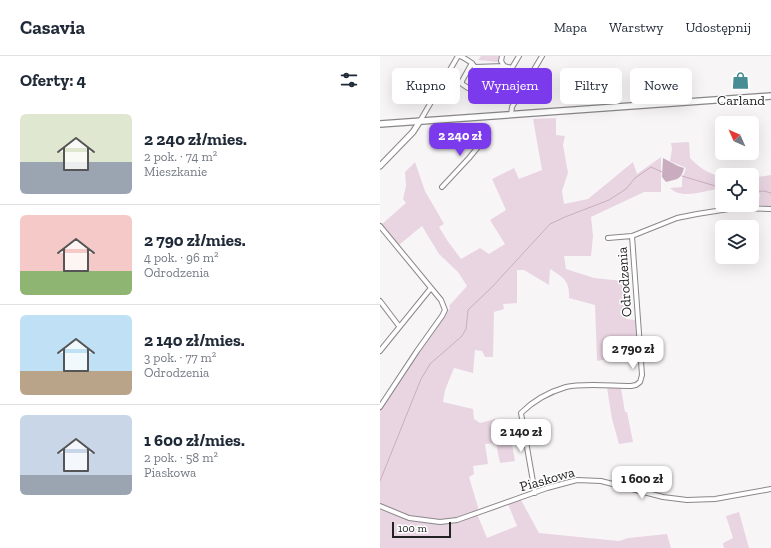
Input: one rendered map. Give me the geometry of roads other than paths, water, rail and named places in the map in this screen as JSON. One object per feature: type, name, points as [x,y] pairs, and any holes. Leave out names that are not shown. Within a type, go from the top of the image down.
[{"type":"main road","points":[[380,124],[771,96]]},
{"type":"street","points":[[380,166],[413,132],[459,56],[472,63],[475,67],[504,66],[512,68],[519,56]]},
{"type":"street","points":[[502,56],[501,61],[504,66]]},
{"type":"street","points":[[511,114],[512,107],[542,56]]},
{"type":"street","points":[[469,68],[472,63]]},
{"type":"street","points":[[468,70],[462,84],[468,88]]},
{"type":"street","points":[[442,187],[487,136]]},
{"type":"street","name":"Odrodzenia","points":[[608,238],[632,236],[677,218],[735,208],[771,209]]},
{"type":"street","points":[[380,227],[431,288],[444,305],[445,310],[380,407]]},
{"type":"street","name":"Odrodzenia","points":[[535,493],[521,413],[528,406],[544,396],[567,387],[592,385],[631,386],[640,382],[642,375],[632,236]]},
{"type":"street","points":[[380,351],[431,288]]},
{"type":"street","points":[[380,301],[399,326]]},
{"type":"street","name":"Piaskowa","points":[[380,506],[409,518],[440,522],[458,520],[563,484],[588,480],[616,484],[663,497],[679,499],[715,499],[771,489]]},
{"type":"waterway","points":[[380,481],[421,379],[430,364],[462,336],[466,329],[468,310],[493,286],[550,224],[609,200],[626,189],[635,178],[651,167],[662,172]]},
{"type":"waterway","points":[[682,176],[715,186]]},
{"type":"waterway","points":[[759,191],[771,193]]},
{"type":"place","name":"Carland","points":[[741,80]]}]
